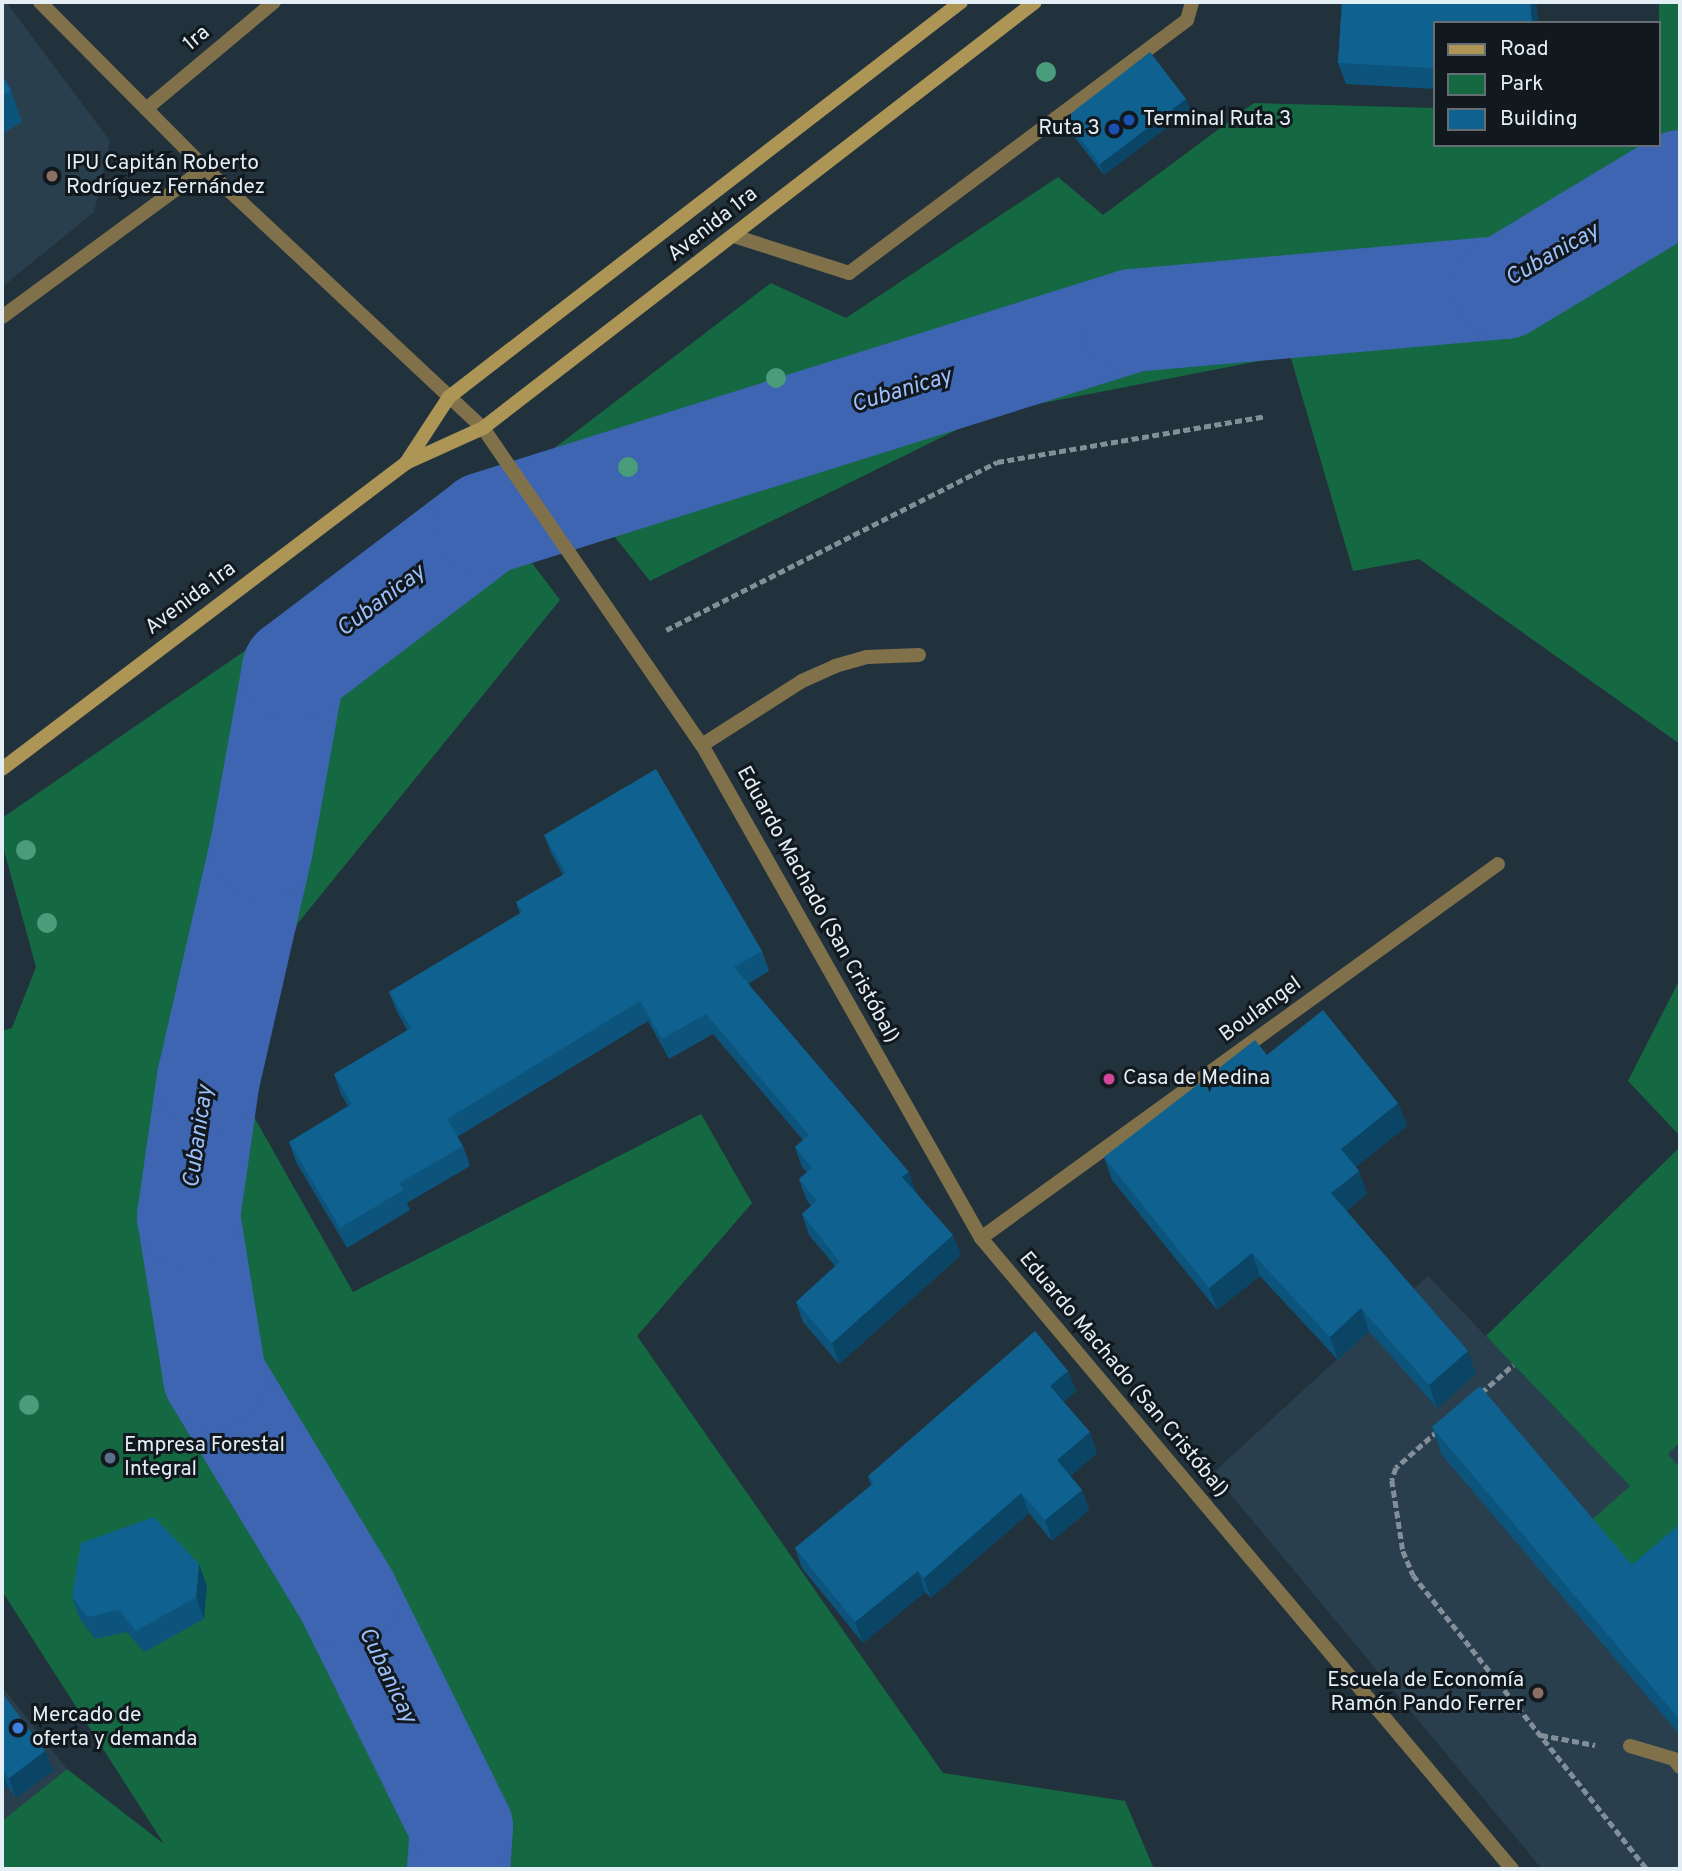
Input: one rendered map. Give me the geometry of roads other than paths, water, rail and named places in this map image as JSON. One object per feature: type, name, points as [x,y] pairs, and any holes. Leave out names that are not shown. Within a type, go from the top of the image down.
[{"type":"main road","name":"Avenida 1ra","points":[[406,463],[449,397],[961,2]]},
{"type":"main road","name":"Avenida 1ra","points":[[2,769],[406,463],[483,428],[1035,2]]},
{"type":"street","name":"Eduardo Machado (San Cristóbal)","points":[[40,2],[205,168],[483,428],[702,745],[981,1238],[1512,1869]]},
{"type":"street","name":"1ra","points":[[146,108],[274,2]]},
{"type":"street","points":[[734,236],[849,273],[1187,20],[1192,2]]},
{"type":"street","points":[[2,317],[205,168]]},
{"type":"street","points":[[702,745],[802,681],[835,666],[867,656],[919,655]]},
{"type":"street","name":"Boulangel","points":[[981,1238],[1498,864]]},
{"type":"street","points":[[1630,1746],[1674,1759],[1680,1767]]},
{"type":"waterway","name":"Cubanicay","points":[[458,1869],[461,1827],[347,1596],[214,1376],[188,1216],[208,1078],[261,847],[293,669],[485,523],[1132,320],[1504,287],[1680,181]]},
{"type":"place","name":"Terminal Ruta 3","points":[[1129,120]]},
{"type":"place","name":"Ruta 3","points":[[1114,129]]},
{"type":"place","name":"IPU Capitán Roberto Rodríguez Fernández","points":[[52,176]]},
{"type":"place","name":"Casa de Medina","points":[[1109,1079]]},
{"type":"place","name":"Empresa Forestal Integral","points":[[110,1458]]},
{"type":"place","name":"Escuela de Economía Ramón Pando Ferrer","points":[[1538,1693]]},
{"type":"place","name":"Mercado de oferta y demanda","points":[[18,1728]]}]
